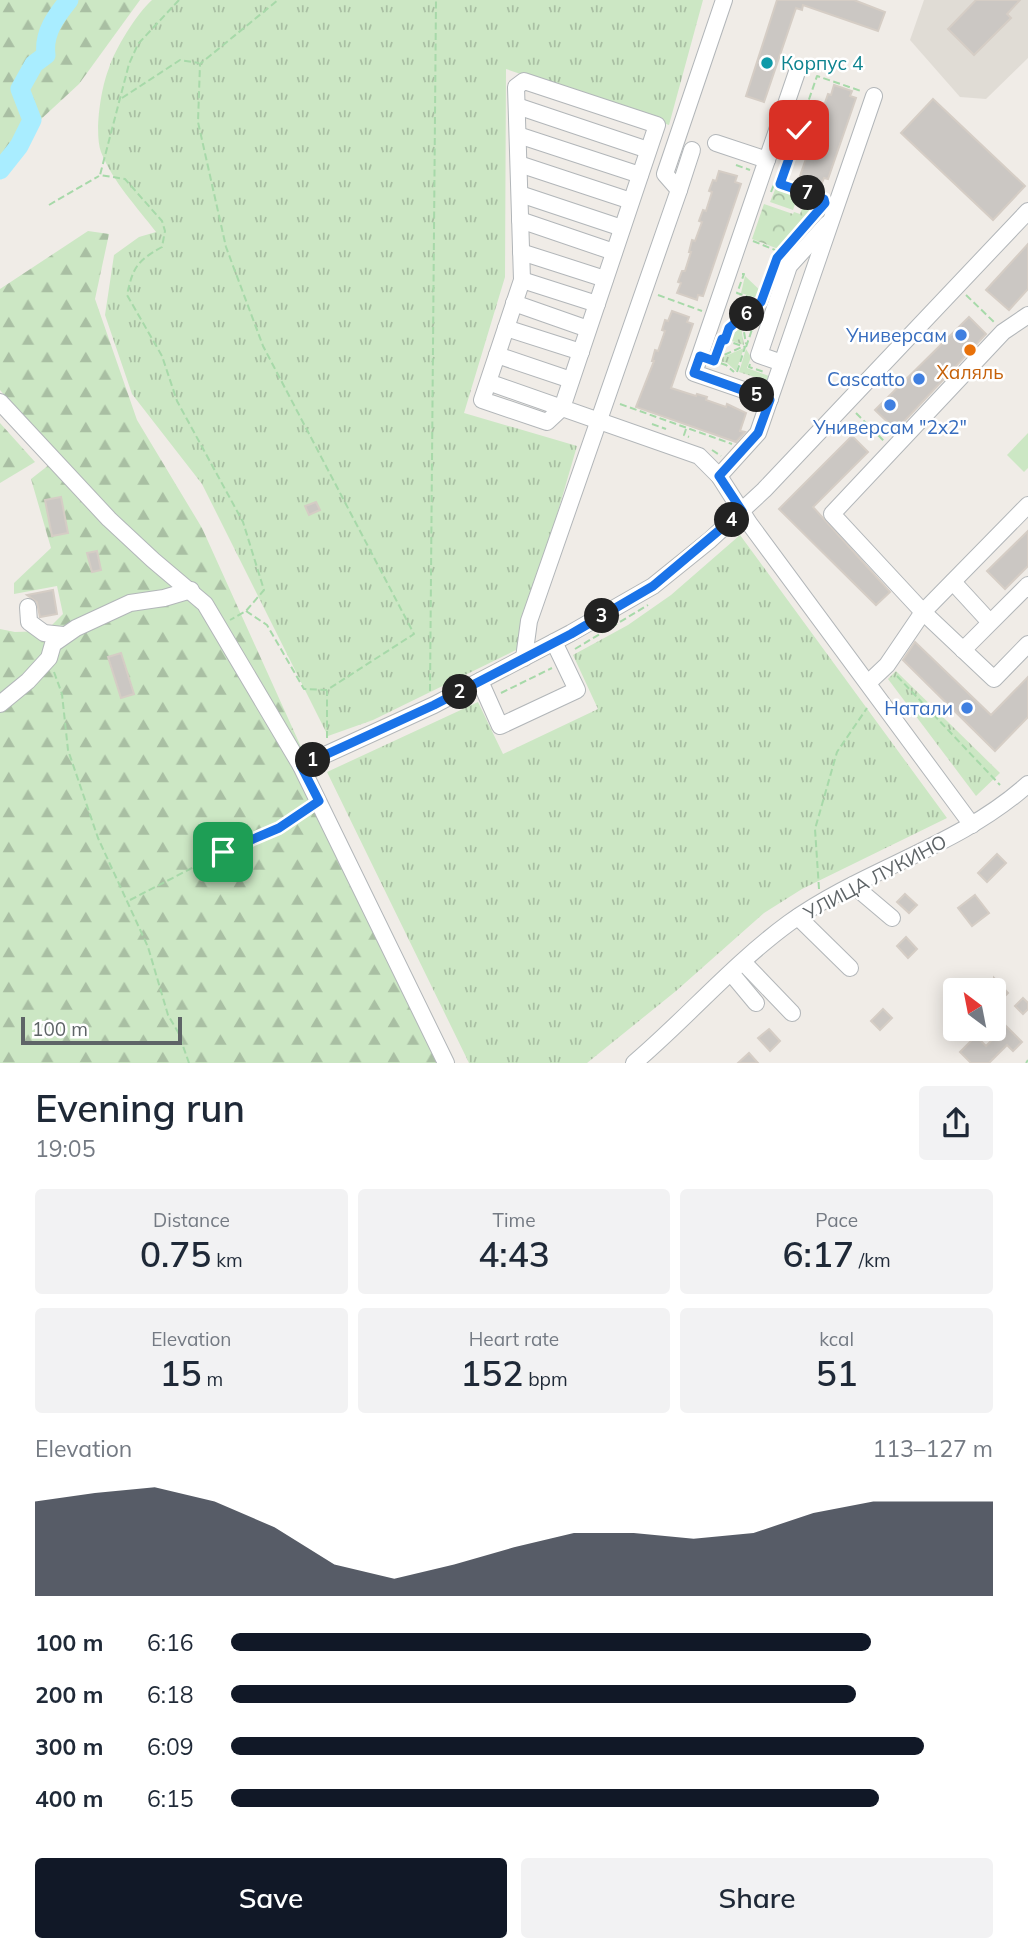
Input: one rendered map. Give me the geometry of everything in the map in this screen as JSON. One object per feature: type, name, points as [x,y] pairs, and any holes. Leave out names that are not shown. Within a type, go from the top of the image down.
[{"type":"street","points":[[679,190],[666,174],[724,0]]},
{"type":"street","points":[[770,400],[694,373],[710,359],[741,237],[798,69]]},
{"type":"street","points":[[562,408],[657,125],[524,81],[516,87],[522,279],[488,382],[562,408],[599,421],[699,456],[719,476],[972,825]]},
{"type":"street","points":[[719,476],[758,433],[770,400],[777,369],[871,95]]},
{"type":"street","points":[[517,106],[648,150]]},
{"type":"street","points":[[518,135],[640,175]]},
{"type":"street","points":[[716,143],[767,160]]},
{"type":"street","points":[[524,658],[529,621],[692,150]]},
{"type":"street","points":[[519,164],[631,201]]},
{"type":"street","points":[[520,194],[622,228]]},
{"type":"street","points":[[777,369],[759,355],[789,266],[831,212]]},
{"type":"street","points":[[301,766],[434,705],[653,586],[742,511],[1027,212]]},
{"type":"street","points":[[520,220],[614,252]]},
{"type":"street","points":[[521,252],[605,279]]},
{"type":"street","points":[[522,279],[597,304]]},
{"type":"street","points":[[514,303],[589,329]]},
{"type":"street","points":[[1028,315],[1003,332],[832,514],[923,612],[994,679],[1028,644]]},
{"type":"street","points":[[506,328],[581,352]]},
{"type":"street","points":[[497,355],[571,380]]},
{"type":"street","points":[[0,402],[109,519],[205,604],[301,766],[446,1063]]},
{"type":"street","points":[[868,683],[887,665],[923,612],[1028,505]]},
{"type":"street","points":[[953,582],[987,619]]},
{"type":"street","points":[[963,650],[1028,584]]},
{"type":"street","points":[[0,704],[28,681],[49,658],[53,644],[63,635],[100,615],[130,603],[164,598],[191,590]]},
{"type":"street","points":[[28,607],[29,622],[44,633],[63,635]]},
{"type":"street","points":[[480,681],[500,726],[577,690],[554,642]]},
{"type":"street","name":"УЛИЦА ЛУКИНО","points":[[634,1063],[737,968],[798,917],[853,885],[972,825],[1028,784]]},
{"type":"street","points":[[853,885],[892,918]]},
{"type":"street","points":[[798,917],[850,968]]},
{"type":"street","points":[[737,968],[756,1003]]},
{"type":"street","points":[[737,968],[792,1013]]},
{"type":"path","points":[[100,175],[129,65],[138,44],[179,0]]},
{"type":"path","points":[[246,611],[267,625],[304,689],[327,690],[414,634],[258,334],[226,247],[198,122],[201,64],[278,0]]},
{"type":"path","points":[[434,705],[429,685],[436,0]]},
{"type":"path","points":[[121,99],[180,61],[201,64]]},
{"type":"path","points":[[831,212],[824,199],[780,184],[817,76],[871,95]]},
{"type":"path","points":[[49,205],[100,175],[125,179],[162,221],[166,231],[162,247],[141,259],[132,273],[127,295],[162,356],[177,401],[243,522],[264,590],[246,611],[219,625]]},
{"type":"path","points":[[805,228],[825,203]]},
{"type":"path","points":[[710,359],[737,373],[777,258],[782,253],[741,237]]},
{"type":"path","points":[[725,340],[741,294]]},
{"type":"path","points":[[657,295],[708,313]]},
{"type":"path","points":[[965,295],[1003,332]]},
{"type":"path","points":[[738,300],[746,347]]},
{"type":"path","points":[[729,328],[761,302]]},
{"type":"path","points":[[710,359],[722,339],[746,347]]},
{"type":"path","points":[[710,359],[746,347]]},
{"type":"path","points":[[753,356],[749,367],[777,369]]},
{"type":"path","points":[[855,412],[892,450]]},
{"type":"path","points":[[646,422],[648,415]]},
{"type":"path","points":[[49,658],[62,694],[68,750],[98,838],[148,947],[168,1015],[178,1032],[189,1063]]},
{"type":"path","points":[[887,665],[1000,785]]},
{"type":"path","points":[[327,690],[327,753]]},
{"type":"path","points":[[819,892],[815,829],[837,752],[869,704]]},
{"type":"path","points":[[129,901],[223,852],[279,828],[319,801]]},
{"type":"shaded area","points":[[924,0],[1028,0],[1028,58],[986,99],[960,97],[910,40]]},
{"type":"green space","points":[[0,0],[140,0],[79,84],[0,157]]},
{"type":"green space","points":[[152,0],[703,0],[669,125],[506,69],[505,277],[464,413],[577,446],[518,649],[373,720],[328,736],[202,484],[132,394],[105,315],[114,255],[139,237],[156,232],[112,174],[101,152],[98,134],[101,98],[112,60],[133,22]]},
{"type":"green space","points":[[777,185],[799,192],[793,210],[770,202]]},
{"type":"green space","points":[[806,198],[823,203],[781,250],[752,239],[764,204],[800,214]]},
{"type":"green space","points":[[88,231],[109,234],[95,299],[137,420],[202,528],[444,1063],[0,1063],[0,629],[15,632],[46,631],[63,614],[57,586],[14,594],[14,583],[51,548],[31,479],[59,457],[0,390],[0,289]]},
{"type":"green space","points":[[745,276],[763,293],[760,299],[741,293]]},
{"type":"green space","points":[[740,321],[744,345],[726,339],[728,332]]},
{"type":"green space","points":[[744,348],[736,371],[727,363],[716,360]]},
{"type":"green space","points":[[746,349],[751,357],[747,368],[769,376],[767,381],[739,372]]},
{"type":"green space","points":[[0,423],[35,462],[0,483]]},
{"type":"green space","points":[[1028,433],[1028,468],[1024,472],[1007,455]]},
{"type":"green space","points":[[740,535],[947,818],[802,889],[764,913],[676,991],[587,1063],[469,1063],[327,772],[478,702],[503,754],[598,709],[573,655],[628,625],[671,595]]},
{"type":"green space","points":[[896,671],[1000,773],[976,796],[888,679]]},
{"type":"building","name":"Корпус 4","points":[[777,0],[854,0],[885,12],[878,31],[803,5],[802,10],[796,8],[764,102],[746,96]]},
{"type":"building","points":[[976,0],[1020,0],[1007,14],[1011,18],[974,55],[948,29]]},
{"type":"building","points":[[834,85],[852,91],[850,96],[856,98],[828,179],[824,178],[822,183],[800,176],[828,94],[831,95]]},
{"type":"building","points":[[933,99],[1025,186],[993,220],[901,133]]},
{"type":"building","points":[[719,171],[737,176],[735,182],[741,184],[703,296],[698,295],[697,300],[677,293],[681,283],[678,282],[682,271],[685,271],[692,240],[695,241],[702,222],[699,221],[703,210],[706,211],[712,192],[709,191]]},
{"type":"building","points":[[1028,244],[1028,289],[1009,310],[986,290]]},
{"type":"building","points":[[672,311],[689,317],[687,322],[693,324],[671,388],[707,397],[706,400],[726,407],[727,404],[746,413],[740,431],[745,432],[736,442],[636,407],[654,361],[655,350],[658,351],[665,331],[662,330],[665,320],[668,321]]},
{"type":"building","points":[[969,317],[986,334],[896,430],[875,410]]},
{"type":"building","points":[[852,436],[868,452],[813,507],[890,592],[876,605],[779,509]]},
{"type":"building","points":[[61,497],[68,533],[52,536],[45,500]]},
{"type":"building","points":[[316,502],[320,510],[309,515],[305,506]]},
{"type":"building","points":[[1028,531],[1028,566],[1005,589],[987,571]]},
{"type":"building","points":[[97,551],[101,570],[92,572],[87,553]]},
{"type":"building","points":[[53,590],[57,614],[40,617],[37,602],[27,595]]},
{"type":"building","points":[[915,642],[991,715],[1028,677],[1028,717],[995,751],[903,660]]},
{"type":"building","points":[[121,653],[134,694],[121,698],[108,657]]},
{"type":"building","points":[[997,854],[1006,863],[987,882],[978,873]]},
{"type":"building","points":[[905,894],[917,905],[909,913],[897,902]]},
{"type":"building","points":[[975,895],[989,913],[972,926],[958,908]]},
{"type":"building","points":[[906,937],[917,949],[908,958],[897,946]]},
{"type":"building","points":[[1023,998],[1028,1003],[1028,1009],[1023,1014],[1015,1006]]},
{"type":"building","points":[[883,1009],[892,1018],[880,1030],[871,1021]]},
{"type":"building","points":[[1006,1026],[1022,1042],[1013,1051],[1007,1045],[989,1063],[971,1063],[960,1052],[971,1041],[981,1041],[986,1046],[991,1041],[1006,1041]]},
{"type":"building","points":[[769,1029],[780,1041],[770,1051],[758,1038]]},
{"type":"building","points":[[749,1053],[758,1063],[738,1063]]},
{"type":"waterway","points":[[0,170],[19,146],[32,120],[20,89],[34,64],[46,55],[46,39],[55,19],[69,0]]},
{"type":"place","name":"Корпус 4","points":[[767,63]]},
{"type":"place","name":"Универсам","points":[[961,335]]},
{"type":"place","name":"Халяль","points":[[970,350]]},
{"type":"place","name":"Cascatto","points":[[919,379]]},
{"type":"place","name":"Универсам \"2x2\"","points":[[890,405]]},
{"type":"place","name":"Натали","points":[[967,708]]},
{"type":"route","points":[[223,852],[279,828],[319,801],[301,766],[434,705],[571,634],[653,586],[742,511],[719,476],[753,441],[770,400],[694,373],[700,356],[714,361],[729,328],[761,302],[777,258],[825,203],[824,199],[780,184],[799,130]]}]
